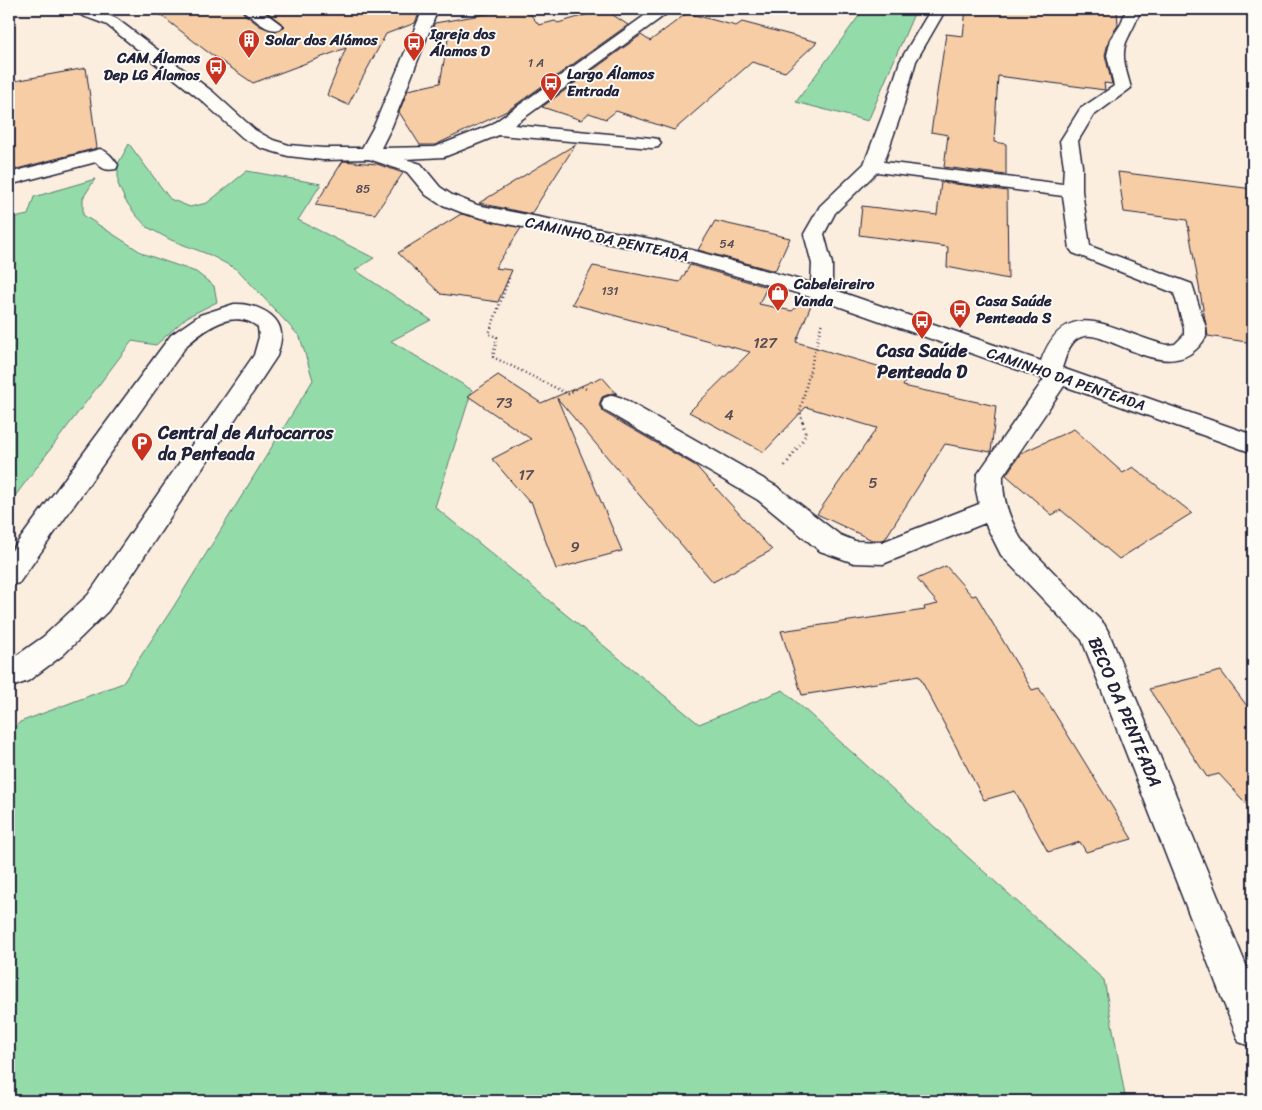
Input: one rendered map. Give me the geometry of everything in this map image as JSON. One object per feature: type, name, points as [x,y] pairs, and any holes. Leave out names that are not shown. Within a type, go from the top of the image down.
[{"type":"street","points":[[78,9],[96,14],[112,22],[207,96],[249,134],[267,144],[288,150],[323,154],[437,153],[455,147],[497,129],[664,9]]},
{"type":"street","points":[[250,9],[275,26]]},
{"type":"street","points":[[369,153],[383,126],[430,9]]},
{"type":"street","points":[[825,294],[822,264],[814,234],[826,210],[873,166],[892,114],[908,61],[938,9]]},
{"type":"street","points":[[873,166],[1072,191],[1073,166],[1069,141],[1086,113],[1123,88],[1115,55],[1119,39],[1129,24],[1133,9]]},
{"type":"street","points":[[497,129],[652,143]]},
{"type":"street","name":"CAMINHO DA PENTEADA","points":[[369,153],[414,168],[433,191],[445,199],[470,209],[506,218],[656,246],[825,294],[1253,444]]},
{"type":"street","points":[[9,179],[100,155],[108,165]]},
{"type":"street","name":"BECO DA PENTEADA","points":[[1072,191],[1080,249],[1184,289],[1195,337],[1185,349],[1169,352],[1152,351],[1097,329],[1081,329],[1072,332],[1062,340],[1054,374],[990,475],[989,490],[1000,528],[1011,547],[1094,633],[1253,1028]]},
{"type":"street","points":[[9,575],[179,340],[190,330],[217,316],[242,311],[262,318],[270,327],[270,340],[266,356],[98,603],[53,646],[17,672],[9,675]]},
{"type":"street","points":[[613,404],[767,493],[830,543],[854,552],[883,553],[994,508]]},
{"type":"path","points":[[509,278],[489,334],[497,337],[493,357],[568,394],[581,386],[613,404]]},
{"type":"path","points":[[767,493],[806,435],[800,411],[825,294]]},
{"type":"green space","points":[[864,9],[916,9],[868,121],[796,102]]},
{"type":"green space","points":[[129,144],[170,199],[190,207],[207,203],[247,171],[321,184],[298,220],[374,258],[355,270],[431,320],[391,341],[472,390],[435,507],[699,724],[783,690],[1104,980],[1126,1101],[9,1101],[9,733],[20,722],[123,683],[174,606],[313,380],[300,337],[238,270],[210,255],[171,240],[147,227],[136,215],[125,200],[118,184],[118,164]]},
{"type":"green space","points":[[95,179],[83,198],[83,215],[144,254],[196,272],[214,286],[217,302],[187,317],[156,345],[132,341],[9,504],[9,219],[28,215],[34,197]]},
{"type":"building","points":[[153,9],[241,9],[244,14],[260,26],[275,32],[285,26],[263,9],[421,9],[415,23],[386,34],[348,105],[327,95],[346,48],[253,83],[205,50]]},
{"type":"building","points":[[515,9],[526,9],[539,25],[555,21],[558,23],[599,11],[601,13],[607,11],[628,25],[507,111],[435,145],[420,145],[399,112],[408,90],[440,83],[448,39],[433,26],[435,23]]},
{"type":"building","points":[[966,9],[1117,9],[1118,25],[1109,39],[1105,55],[1112,84],[1104,83],[1105,90],[998,76],[994,142],[1006,144],[1006,175],[944,167],[948,135],[931,132],[946,34],[963,36]]},
{"type":"building","points":[[687,13],[736,26],[742,22],[817,42],[785,72],[752,62],[674,130],[616,111],[606,119],[589,113],[581,120],[542,107],[641,35],[650,41]]},
{"type":"building","points":[[86,68],[97,148],[9,171],[9,82]]},
{"type":"building","points":[[576,144],[531,214],[479,203]]},
{"type":"building","points":[[343,161],[377,164],[403,173],[375,214],[315,205]]},
{"type":"building","points":[[1118,172],[1253,189],[1253,343],[1208,336],[1187,220],[1124,212]]},
{"type":"building","points":[[941,182],[1007,191],[1008,279],[947,267],[948,247],[859,235],[862,206],[937,215]]},
{"type":"building","points":[[461,214],[521,228],[495,268],[512,270],[498,302],[441,294],[398,253]]},
{"type":"building","points":[[715,221],[790,238],[775,271],[698,250]]},
{"type":"building","points":[[690,265],[767,287],[759,304],[792,311],[807,298],[813,300],[796,342],[908,375],[903,386],[996,406],[991,452],[945,444],[885,539],[872,540],[817,514],[877,428],[806,407],[764,452],[689,412],[750,352],[572,304],[593,266],[680,282]]},
{"type":"building","points":[[498,375],[541,403],[602,377],[617,394],[612,393],[602,397],[599,405],[603,412],[696,466],[772,550],[713,582],[557,398],[622,551],[556,569],[531,501],[529,502],[492,459],[531,439],[468,396]]},
{"type":"building","points":[[1074,429],[1123,473],[1133,467],[1192,513],[1119,559],[1061,510],[1052,515],[1006,475],[1021,453]]},
{"type":"building","points":[[946,566],[972,596],[976,595],[1032,690],[1039,688],[1132,839],[1086,852],[1080,842],[1048,852],[1015,791],[984,800],[919,676],[802,695],[781,631],[925,610],[924,607],[938,604],[917,579]]},
{"type":"building","points":[[1221,671],[1253,714],[1253,811],[1219,774],[1207,777],[1149,689]]},
{"type":"place","name":"Solar dos Alámos","points":[[249,59]]},
{"type":"place","name":"Igreja dos Álamos D","points":[[414,62]]},
{"type":"place","name":"CAM Álamos Dep LG Álamos","points":[[216,86]]},
{"type":"place","name":"Largo Álamos Entrada","points":[[551,102]]},
{"type":"place","name":"Cabeleireiro Vanda","points":[[778,312]]},
{"type":"place","name":"Casa Saúde Penteada S","points":[[960,329]]},
{"type":"place","name":"Casa Saúde Penteada D","points":[[922,340]]},
{"type":"place","name":"Central de Autocarros da Penteada","points":[[142,462]]}]
